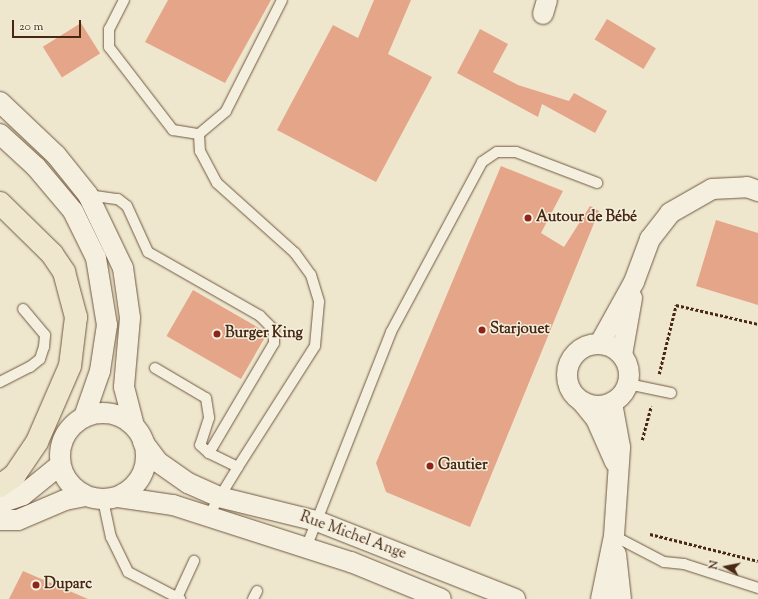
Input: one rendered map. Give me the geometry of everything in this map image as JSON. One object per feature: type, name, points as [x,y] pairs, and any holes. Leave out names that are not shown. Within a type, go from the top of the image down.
[{"type":"highway","points":[[0,203],[56,260],[69,287],[76,317],[70,366],[37,442],[15,475],[0,486]]},
{"type":"street","points":[[0,102],[56,155],[88,195],[123,268],[130,318],[124,387],[146,455],[139,480],[102,498],[65,500],[18,520],[0,520]]},
{"type":"street","points":[[0,134],[36,167],[73,211],[96,258],[107,325],[100,371],[84,417],[65,437],[60,465],[74,489],[102,498]]},
{"type":"street","points":[[618,468],[596,418],[568,387],[567,366],[580,349],[600,343],[634,282],[650,239],[670,213],[712,189],[747,187],[758,191]]},
{"type":"street","points":[[583,403],[597,406],[612,403],[628,384],[628,368],[622,355],[634,282]]},
{"type":"street","points":[[600,343],[622,355]]},
{"type":"street","points":[[612,403],[620,447],[615,531],[621,599]]},
{"type":"street","points":[[84,417],[110,414],[138,434]]},
{"type":"street","name":"Rue Michel Ange","points":[[138,434],[158,462],[188,483],[219,497],[318,520],[515,599]]},
{"type":"street","points":[[0,503],[23,495],[60,465]]},
{"type":"street","name":"Rue Michel Ange","points":[[102,498],[160,502],[306,548],[442,599]]},
{"type":"street","points":[[601,599],[615,531]]},
{"type":"lane","points":[[124,0],[109,29],[109,47],[173,130],[199,134],[226,111],[282,0]]},
{"type":"lane","points":[[199,134],[200,151],[217,184],[295,253],[311,275],[319,302],[315,346],[207,518]]},
{"type":"lane","points":[[306,548],[390,332],[482,162],[497,152],[516,152],[597,183]]},
{"type":"lane","points":[[88,195],[118,199],[128,206],[148,252],[260,316],[274,330],[274,343],[209,453]]},
{"type":"lane","points":[[0,382],[30,368],[40,359],[44,347],[45,335],[23,309]]},
{"type":"lane","points":[[155,368],[206,398],[210,418],[201,434],[200,445],[209,453],[238,467]]},
{"type":"lane","points":[[628,384],[671,393]]},
{"type":"lane","points":[[102,498],[110,537],[128,572],[178,598],[194,562]]},
{"type":"lane","points":[[615,531],[664,562],[684,564],[758,588]]},
{"type":"path","points":[[615,531],[758,561]]},
{"type":"building","points":[[168,0],[271,0],[225,83],[145,42]]},
{"type":"building","points":[[374,0],[411,0],[388,54],[432,77],[376,182],[277,130],[333,25],[358,38]]},
{"type":"building","points":[[607,19],[656,48],[643,69],[595,40]]},
{"type":"building","points":[[81,23],[100,54],[62,77],[43,47]]},
{"type":"building","points":[[480,29],[508,44],[493,72],[518,85],[569,101],[574,93],[607,111],[595,133],[542,104],[538,117],[457,73]]},
{"type":"building","points":[[501,166],[563,191],[541,233],[564,247],[590,206],[599,211],[470,527],[386,492],[376,463]]},
{"type":"building","points":[[716,220],[758,233],[758,305],[696,286]]},
{"type":"building","name":"Burger King","points":[[193,290],[267,333],[241,379],[166,336]]},
{"type":"building","name":"Duparc","points":[[23,571],[88,599],[9,599]]},
{"type":"place","name":"Autour de Bébé","points":[[528,218]]},
{"type":"place","name":"Starjouet","points":[[482,330]]},
{"type":"place","name":"Burger King","points":[[217,334]]},
{"type":"place","name":"Gautier","points":[[430,466]]},
{"type":"place","name":"Duparc","points":[[36,585]]}]
